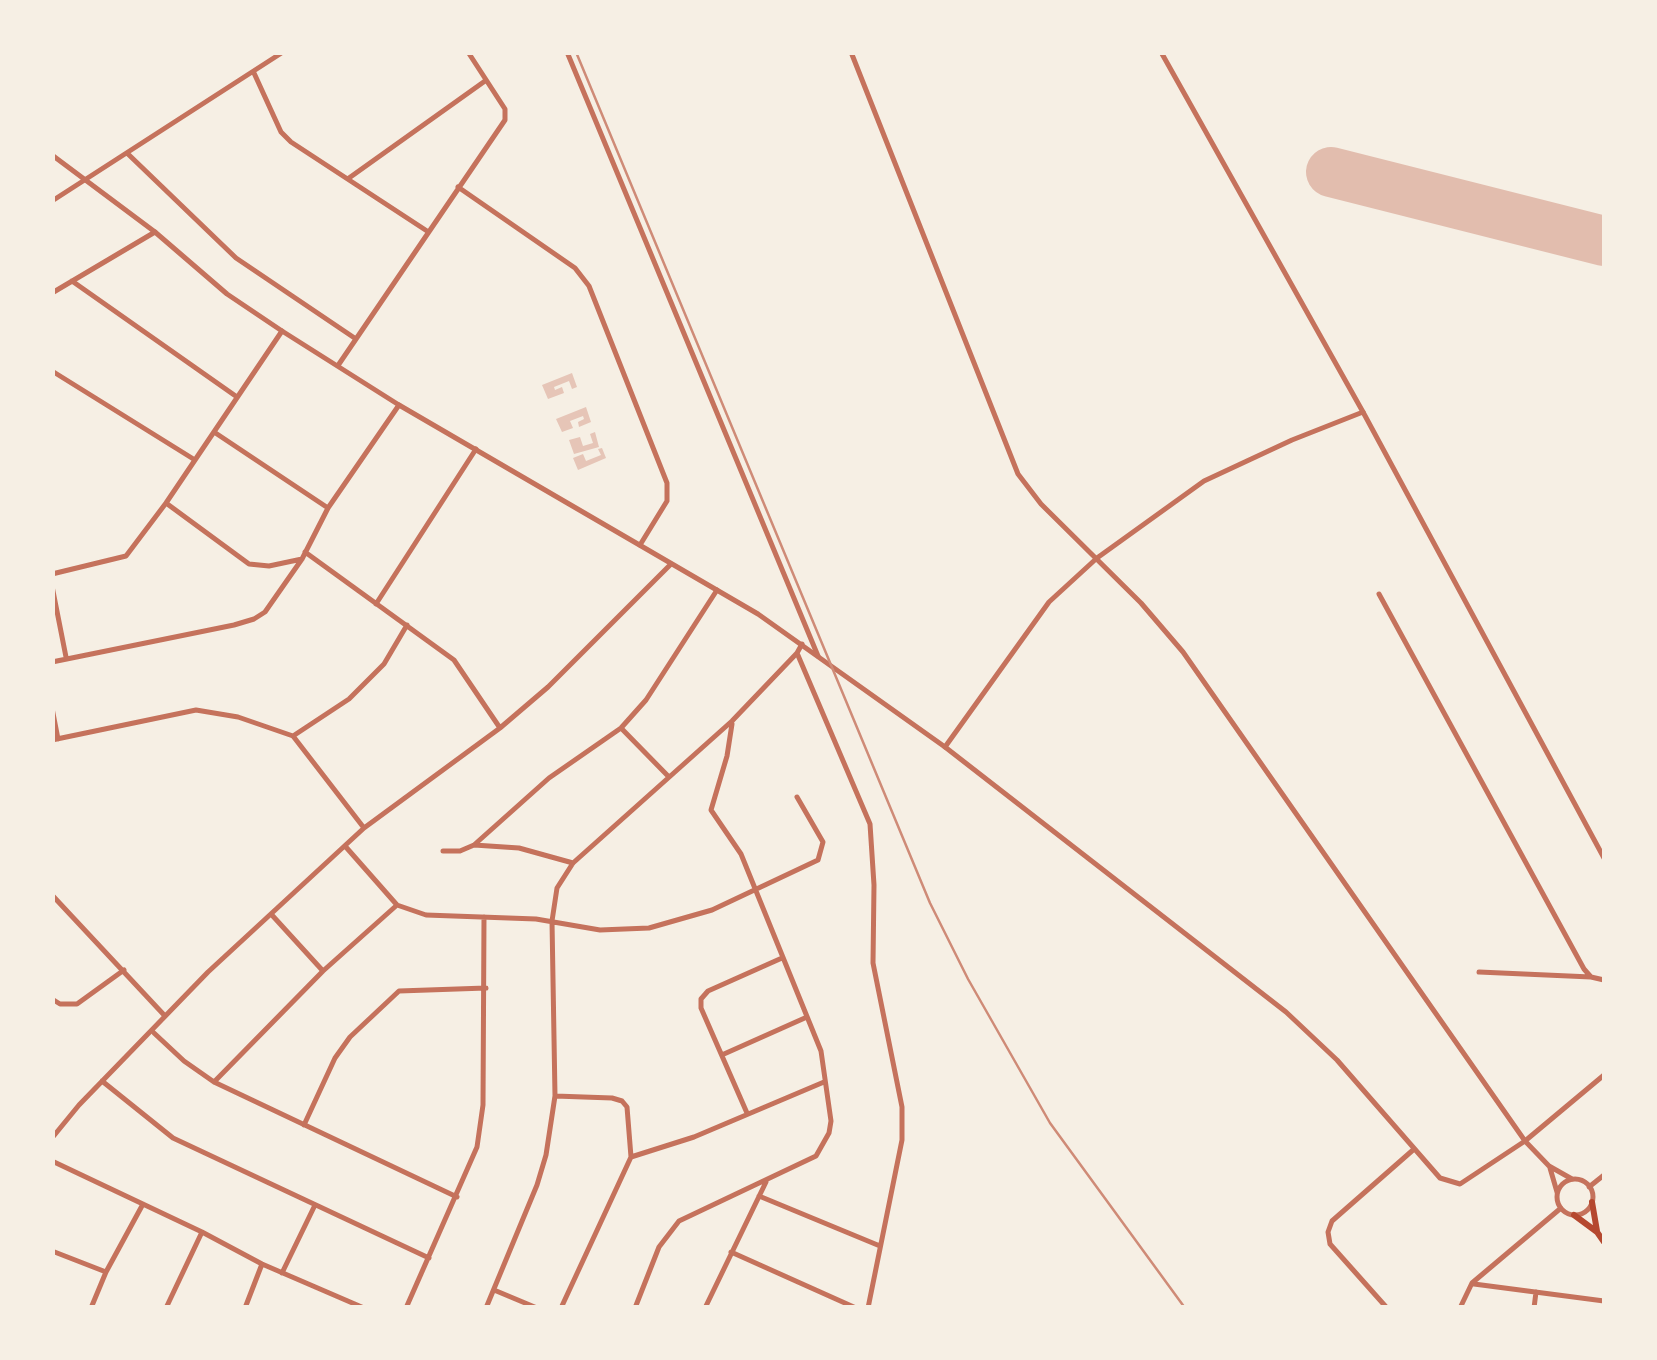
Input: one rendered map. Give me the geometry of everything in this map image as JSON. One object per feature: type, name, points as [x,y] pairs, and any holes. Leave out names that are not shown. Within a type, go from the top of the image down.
[{"type":"main road","points":[[1592,1202],[1604,1242]]},
{"type":"main road","points":[[1574,1215],[1598,1232]]},
{"type":"street","points":[[52,201],[283,52]]},
{"type":"street","points":[[339,364],[505,120],[505,109],[468,52]]},
{"type":"street","points":[[567,52],[818,656]]},
{"type":"street","points":[[850,52],[1018,474],[1040,504],[1098,558],[1184,652],[1525,1141],[1549,1166],[1572,1180]]},
{"type":"street","points":[[1162,52],[1363,412],[1604,858]]},
{"type":"street","points":[[254,72],[281,132],[291,142],[427,231]]},
{"type":"street","points":[[348,178],[485,81]]},
{"type":"street","points":[[128,154],[236,258],[356,338]]},
{"type":"street","points":[[52,155],[154,232],[227,294],[282,331],[476,450],[717,590],[802,644],[945,748],[1286,1012],[1337,1060],[1440,1178],[1460,1184],[1525,1141],[1604,1076]]},
{"type":"street","points":[[458,188],[575,268],[588,286],[668,483],[667,501],[640,546]]},
{"type":"street","points":[[52,293],[154,232]]},
{"type":"street","points":[[72,281],[237,397]]},
{"type":"street","points":[[52,574],[126,556],[282,331]]},
{"type":"street","points":[[52,370],[194,460]]},
{"type":"street","points":[[52,662],[254,619],[272,604],[304,556],[328,508],[399,404]]},
{"type":"street","points":[[945,748],[1049,602],[1098,558],[1204,481],[1363,412]]},
{"type":"street","points":[[213,432],[328,508]]},
{"type":"street","points":[[376,604],[476,450]]},
{"type":"street","points":[[166,503],[249,564],[268,566],[304,556],[408,625],[454,660],[500,728]]},
{"type":"street","points":[[52,1138],[165,1016],[271,914],[364,828],[500,728],[598,639],[671,564]]},
{"type":"street","points":[[52,586],[66,658]]},
{"type":"street","points":[[474,846],[549,778],[620,728],[646,700],[717,590]]},
{"type":"street","points":[[1379,594],[1591,977]]},
{"type":"street","points":[[293,736],[361,687],[384,664],[408,625]]},
{"type":"street","points":[[486,1308],[537,1185],[555,1096],[552,921],[557,888],[573,863],[732,722],[802,644]]},
{"type":"street","points":[[797,653],[870,824],[873,963],[903,1124],[868,1308]]},
{"type":"street","points":[[52,708],[55,739],[196,710],[224,713],[293,736],[364,828]]},
{"type":"street","points":[[635,1308],[659,1247],[679,1221],[816,1156],[822,1150],[831,1121],[820,1052],[808,1017],[741,854],[711,810],[727,756],[732,722]]},
{"type":"street","points":[[620,728],[668,776]]},
{"type":"street","points":[[345,846],[397,905],[426,915],[552,921],[600,930],[649,928],[712,910],[812,865],[822,854],[823,842],[797,797]]},
{"type":"street","points":[[442,851],[474,846],[519,848],[573,863]]},
{"type":"street","points":[[52,895],[165,1016]]},
{"type":"street","points":[[214,1082],[323,971],[397,905]]},
{"type":"street","points":[[271,914],[323,971]]},
{"type":"street","points":[[406,1308],[477,1147],[483,1105],[484,917]]},
{"type":"street","points":[[747,1113],[701,1008],[701,999],[708,990],[782,958]]},
{"type":"street","points":[[52,999],[60,1004],[77,1004],[124,970]]},
{"type":"street","points":[[1480,972],[1604,980]]},
{"type":"street","points":[[304,1125],[335,1058],[350,1038],[400,991],[486,988]]},
{"type":"street","points":[[723,1055],[808,1017]]},
{"type":"street","points":[[152,1032],[214,1082],[457,1197]]},
{"type":"street","points":[[102,1081],[173,1138],[430,1258]]},
{"type":"street","points":[[631,1157],[694,1137],[824,1082]]},
{"type":"street","points":[[555,1096],[612,1098],[622,1102],[627,1107],[631,1157],[561,1308]]},
{"type":"street","points":[[1386,1308],[1330,1244],[1328,1232],[1332,1221],[1413,1150]]},
{"type":"street","points":[[52,1161],[282,1274],[363,1307]]},
{"type":"street","points":[[1549,1166],[1557,1201],[1562,1208],[1574,1215],[1588,1209],[1592,1202],[1590,1187],[1582,1180],[1563,1184],[1557,1192]]},
{"type":"street","points":[[1590,1187],[1604,1175]]},
{"type":"street","points":[[705,1308],[767,1179]]},
{"type":"street","points":[[759,1196],[880,1246]]},
{"type":"street","points":[[91,1308],[142,1204]]},
{"type":"street","points":[[282,1274],[314,1206]]},
{"type":"street","points":[[1460,1308],[1472,1284],[1562,1208]]},
{"type":"street","points":[[166,1308],[202,1232]]},
{"type":"street","points":[[52,1251],[106,1272]]},
{"type":"street","points":[[731,1252],[856,1308]]},
{"type":"street","points":[[245,1308],[262,1264]]},
{"type":"street","points":[[1472,1284],[1604,1303]]},
{"type":"street","points":[[494,1290],[537,1308]]},
{"type":"street","points":[[1534,1308],[1536,1292]]},
{"type":"building","points":[[572,373],[577,387],[572,389],[569,381],[554,387],[562,387],[564,393],[548,399],[542,385]]},
{"type":"building","points":[[586,407],[591,422],[579,427],[583,416],[570,421],[573,428],[562,432],[556,419]]},
{"type":"building","points":[[595,432],[599,447],[574,454],[569,440],[580,437],[583,446],[593,443],[590,434]]},
{"type":"building","points":[[602,448],[606,458],[578,470],[573,458],[583,454],[586,461],[601,455],[598,449]]},
{"type":"runway","points":[[1331,172],[1604,241]]},
{"type":"railway","points":[[576,52],[930,903],[968,979],[1050,1123],[1185,1308]]}]
